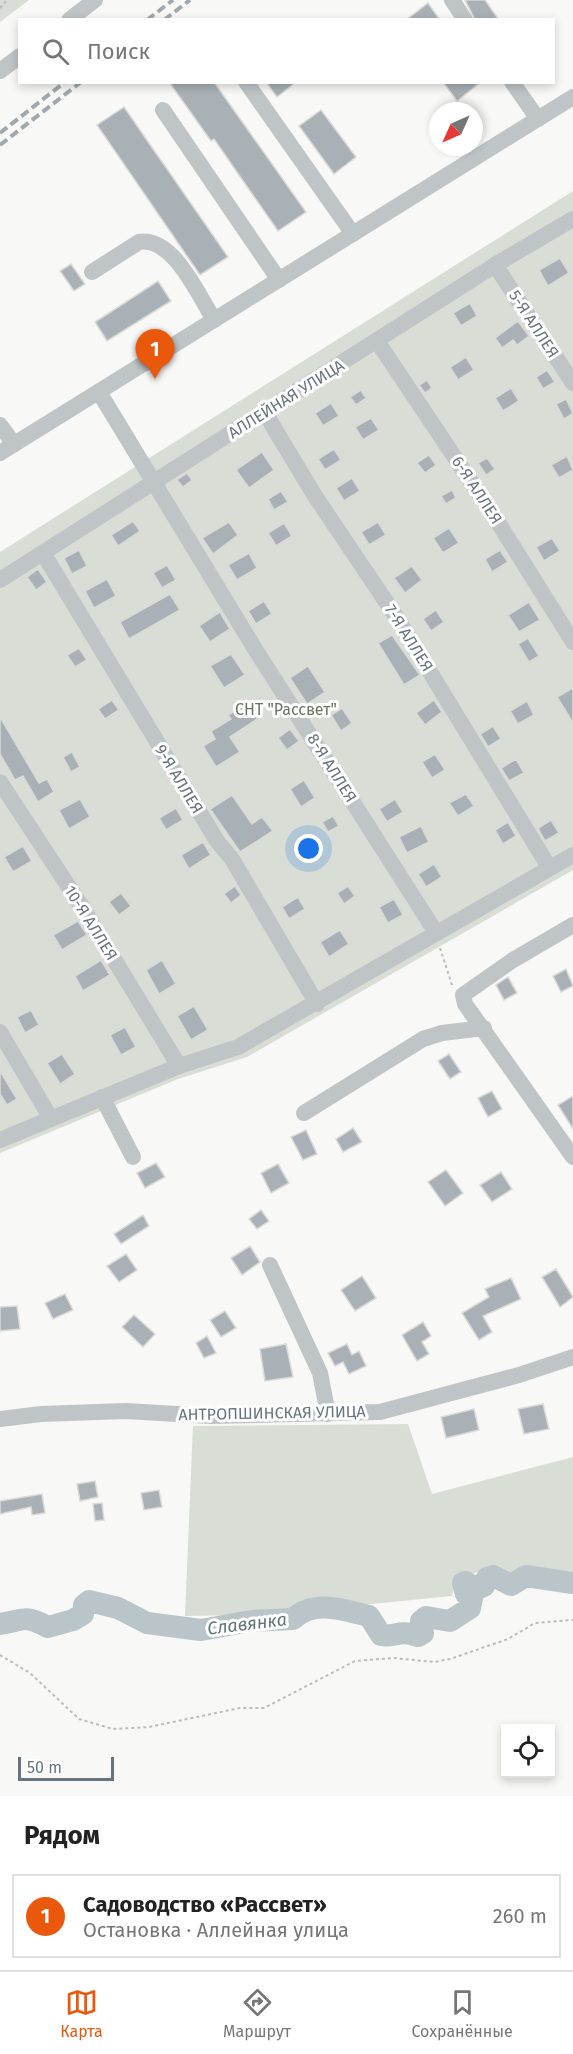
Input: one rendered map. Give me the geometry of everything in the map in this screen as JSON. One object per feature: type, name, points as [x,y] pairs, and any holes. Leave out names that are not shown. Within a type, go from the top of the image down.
[{"type":"street","points":[[72,18],[95,0]]},
{"type":"street","points":[[452,0],[464,18]]},
{"type":"street","points":[[0,70],[18,57]]},
{"type":"street","points":[[247,84],[353,234]]},
{"type":"street","points":[[513,84],[538,119]]},
{"type":"street","points":[[0,425],[7,448],[573,97]]},
{"type":"street","points":[[163,110],[279,280]]},
{"type":"street","name":"АЛЛЕЙНАЯ УЛИЦА","points":[[0,580],[495,265],[573,219]]},
{"type":"street","points":[[92,272],[139,242],[148,240],[158,244],[181,267],[214,320]]},
{"type":"street","name":"5-Я АЛЛЕЯ","points":[[495,265],[573,383]]},
{"type":"street","name":"6-Я АЛЛЕЯ","points":[[377,341],[481,496],[573,642]]},
{"type":"street","name":"8-Я АЛЛЕЯ","points":[[99,392],[152,482],[435,932]]},
{"type":"street","name":"7-Я АЛЛЕЯ","points":[[265,413],[315,496],[397,618],[549,867]]},
{"type":"street","name":"9-Я АЛЛЕЯ","points":[[42,553],[217,841],[232,859],[317,1004]]},
{"type":"street","name":"10-Я АЛЛЕЯ","points":[[0,782],[84,910],[179,1066]]},
{"type":"street","points":[[0,1140],[50,1117],[179,1066],[238,1047],[317,1004],[435,932],[573,855]]},
{"type":"street","points":[[573,925],[513,960],[463,995],[465,1004],[573,1157]]},
{"type":"street","points":[[304,1113],[423,1039],[442,1033],[484,1028]]},
{"type":"street","points":[[0,1032],[50,1117]]},
{"type":"street","points":[[102,1097],[133,1157]]},
{"type":"street","points":[[270,1265],[320,1373],[328,1414]]},
{"type":"street","name":"АНТРОПШИНСКАЯ УЛИЦА","points":[[0,1419],[126,1411],[210,1416],[380,1412],[519,1375],[573,1357]]},
{"type":"path","points":[[0,8],[7,0]]},
{"type":"path","points":[[435,932],[452,985],[463,995]]},
{"type":"path","points":[[0,1655],[30,1673],[79,1719],[112,1729],[149,1727],[240,1708],[264,1708],[355,1661],[393,1658],[442,1660],[508,1639],[535,1623],[573,1620]]},
{"type":"green space","points":[[0,0],[29,0],[0,22]]},
{"type":"green space","name":"СНТ \"Рассвет\"","points":[[573,191],[573,870],[247,1057],[178,1079],[0,1153],[0,552]]},
{"type":"green space","points":[[408,1424],[432,1494],[573,1457],[573,1575],[517,1578],[494,1567],[457,1578],[452,1596],[361,1605],[301,1607],[244,1615],[185,1616],[193,1426]]},
{"type":"building","points":[[465,0],[485,0],[498,18],[474,18]]},
{"type":"building","points":[[428,3],[439,18],[409,18]]},
{"type":"building","points":[[170,84],[215,84],[306,212],[278,231],[214,139],[211,141]]},
{"type":"building","points":[[267,84],[293,84],[277,97]]},
{"type":"building","points":[[444,84],[478,84],[457,101]]},
{"type":"building","points":[[124,107],[228,257],[200,275],[97,125]]},
{"type":"building","points":[[321,110],[356,157],[334,174],[299,126]]},
{"type":"building","points":[[560,258],[569,273],[548,286],[539,270]]},
{"type":"building","points":[[71,264],[85,284],[74,291],[60,271]]},
{"type":"building","points":[[158,281],[171,301],[107,341],[95,322]]},
{"type":"building","points":[[470,303],[477,316],[461,326],[453,313]]},
{"type":"building","points":[[518,321],[529,336],[517,345],[513,340],[502,348],[495,338]]},
{"type":"building","points":[[466,357],[474,370],[458,380],[450,367]]},
{"type":"building","points":[[547,370],[555,382],[543,389],[536,377]]},
{"type":"building","points":[[427,380],[432,388],[425,393],[419,385]]},
{"type":"building","points":[[511,388],[519,401],[503,411],[495,398]]},
{"type":"building","points":[[361,390],[366,398],[356,405],[350,397]]},
{"type":"building","points":[[566,399],[573,413],[564,419],[556,404]]},
{"type":"building","points":[[331,403],[339,416],[323,426],[315,413]]},
{"type":"building","points":[[371,418],[379,430],[363,440],[355,427]]},
{"type":"building","points":[[334,449],[341,460],[325,470],[318,459]]},
{"type":"building","points":[[262,452],[274,470],[249,488],[236,470]]},
{"type":"building","points":[[429,455],[436,465],[425,473],[417,463]]},
{"type":"building","points":[[567,456],[573,470],[559,478],[551,465]]},
{"type":"building","points":[[487,458],[495,469],[486,475],[478,463]]},
{"type":"building","points":[[187,473],[192,480],[183,487],[177,480]]},
{"type":"building","points":[[352,478],[360,491],[344,501],[336,488]]},
{"type":"building","points":[[452,490],[456,498],[446,504],[441,496]]},
{"type":"building","points":[[281,491],[288,502],[274,510],[268,499]]},
{"type":"building","points":[[133,521],[140,531],[118,546],[111,535]]},
{"type":"building","points":[[229,522],[238,535],[213,554],[202,538]]},
{"type":"building","points":[[378,522],[386,535],[369,545],[361,532]]},
{"type":"building","points":[[284,523],[292,536],[276,546],[268,533]]},
{"type":"building","points":[[449,528],[459,543],[443,553],[433,538]]},
{"type":"building","points":[[552,538],[560,551],[544,561],[536,547]]},
{"type":"building","points":[[79,550],[87,566],[72,574],[64,558]]},
{"type":"building","points":[[500,550],[508,562],[492,572],[485,559]]},
{"type":"building","points":[[249,553],[257,568],[237,580],[228,565]]},
{"type":"building","points":[[167,565],[176,580],[162,588],[153,573]]},
{"type":"building","points":[[412,566],[422,580],[405,593],[394,578]]},
{"type":"building","points":[[38,569],[47,582],[36,590],[27,577]]},
{"type":"building","points":[[107,579],[116,596],[94,608],[85,591]]},
{"type":"building","points":[[170,594],[180,610],[129,639],[120,622]]},
{"type":"building","points":[[264,601],[272,614],[256,624],[248,611]]},
{"type":"building","points":[[529,602],[540,620],[519,632],[508,615]]},
{"type":"building","points":[[436,610],[444,622],[431,631],[423,619]]},
{"type":"building","points":[[220,612],[230,629],[210,642],[199,626]]},
{"type":"building","points":[[392,635],[420,675],[404,685],[378,643]]},
{"type":"building","points":[[528,638],[539,656],[529,662],[518,644]]},
{"type":"building","points":[[79,648],[87,660],[75,667],[67,655]]},
{"type":"building","points":[[231,654],[245,675],[224,688],[210,666]]},
{"type":"building","points":[[308,666],[325,692],[307,704],[290,678]]},
{"type":"building","points":[[573,688],[573,723],[557,697]]},
{"type":"building","points":[[112,700],[119,710],[105,719],[98,709]]},
{"type":"building","points":[[251,700],[262,716],[230,737],[240,752],[216,767],[203,746],[215,739],[211,731],[231,719],[228,715]]},
{"type":"building","points":[[434,700],[442,712],[425,725],[416,713]]},
{"type":"building","points":[[527,701],[534,715],[518,724],[510,711]]},
{"type":"building","points":[[342,708],[352,723],[341,731],[331,715]]},
{"type":"building","points":[[0,717],[39,783],[47,779],[54,792],[38,802],[23,776],[15,780],[0,754]]},
{"type":"building","points":[[493,726],[501,739],[488,747],[480,734]]},
{"type":"building","points":[[290,729],[299,741],[287,750],[278,738]]},
{"type":"building","points":[[72,752],[80,767],[71,772],[63,757]]},
{"type":"building","points":[[435,754],[445,770],[432,778],[422,762]]},
{"type":"building","points":[[516,759],[524,773],[509,781],[501,768]]},
{"type":"building","points":[[304,780],[315,798],[301,807],[290,789]]},
{"type":"building","points":[[466,794],[474,806],[458,816],[449,803]]},
{"type":"building","points":[[232,795],[252,824],[262,817],[273,831],[240,852],[210,809]]},
{"type":"building","points":[[80,799],[90,817],[69,829],[59,810]]},
{"type":"building","points":[[395,799],[403,812],[387,822],[379,809]]},
{"type":"building","points":[[176,808],[183,820],[166,830],[159,818]]},
{"type":"building","points":[[333,816],[339,826],[328,832],[322,822]]},
{"type":"building","points":[[551,820],[559,833],[545,841],[538,828]]},
{"type":"building","points":[[508,822],[516,836],[503,844],[495,830]]},
{"type":"building","points":[[421,826],[429,842],[407,853],[399,837]]},
{"type":"building","points":[[203,842],[211,855],[189,869],[181,855]]},
{"type":"building","points":[[23,846],[32,861],[13,872],[4,857]]},
{"type":"building","points":[[434,864],[442,877],[426,887],[418,874]]},
{"type":"building","points":[[235,886],[241,895],[231,903],[224,894]]},
{"type":"building","points":[[348,886],[355,896],[344,904],[337,893]]},
{"type":"building","points":[[121,893],[131,906],[119,915],[109,902]]},
{"type":"building","points":[[298,897],[305,909],[289,919],[282,907]]},
{"type":"building","points":[[394,899],[403,915],[388,923],[379,907]]},
{"type":"building","points":[[78,921],[87,935],[62,950],[53,935]]},
{"type":"building","points":[[340,930],[349,944],[329,957],[320,942]]},
{"type":"building","points":[[101,960],[110,975],[83,991],[75,976]]},
{"type":"building","points":[[162,960],[176,984],[159,994],[146,970]]},
{"type":"building","points":[[566,969],[573,986],[561,992],[553,976]]},
{"type":"building","points":[[508,977],[517,993],[504,1000],[496,985]]},
{"type":"building","points":[[194,1006],[208,1030],[191,1040],[177,1016]]},
{"type":"building","points":[[31,1010],[39,1025],[25,1033],[17,1017]]},
{"type":"building","points":[[125,1027],[136,1047],[121,1055],[110,1035]]},
{"type":"building","points":[[62,1054],[75,1074],[60,1084],[47,1063]]},
{"type":"building","points":[[449,1054],[461,1072],[450,1079],[438,1061]]},
{"type":"building","points":[[0,1071],[17,1099],[7,1105],[0,1094]]},
{"type":"building","points":[[492,1091],[502,1109],[488,1117],[478,1098]]},
{"type":"building","points":[[573,1096],[573,1129],[558,1105]]},
{"type":"building","points":[[353,1128],[362,1142],[343,1152],[336,1139]]},
{"type":"building","points":[[306,1130],[317,1154],[303,1160],[291,1137]]},
{"type":"building","points":[[156,1163],[165,1177],[145,1188],[137,1173]]},
{"type":"building","points":[[278,1164],[289,1183],[271,1193],[261,1173]]},
{"type":"building","points":[[446,1170],[463,1193],[445,1206],[428,1182]]},
{"type":"building","points":[[501,1172],[512,1189],[492,1202],[480,1185]]},
{"type":"building","points":[[261,1210],[269,1221],[257,1229],[249,1219]]},
{"type":"building","points":[[143,1215],[149,1226],[121,1244],[114,1234]]},
{"type":"building","points":[[250,1246],[260,1262],[242,1275],[231,1258]]},
{"type":"building","points":[[126,1254],[137,1270],[119,1282],[107,1266]]},
{"type":"building","points":[[556,1269],[573,1297],[560,1307],[542,1277]]},
{"type":"building","points":[[362,1276],[376,1298],[355,1311],[341,1290]]},
{"type":"building","points":[[511,1278],[521,1299],[483,1316],[492,1332],[479,1340],[462,1313],[489,1297],[485,1289]]},
{"type":"building","points":[[65,1294],[73,1310],[53,1319],[45,1303]]},
{"type":"building","points":[[17,1306],[20,1329],[0,1331],[0,1307]]},
{"type":"building","points":[[225,1311],[236,1328],[221,1337],[210,1320]]},
{"type":"building","points":[[134,1315],[155,1334],[143,1347],[122,1327]]},
{"type":"building","points":[[423,1322],[431,1336],[422,1342],[429,1354],[417,1361],[402,1335]]},
{"type":"building","points":[[207,1336],[216,1353],[204,1358],[196,1343]]},
{"type":"building","points":[[286,1344],[293,1377],[265,1381],[260,1349]]},
{"type":"building","points":[[347,1344],[352,1355],[359,1351],[366,1366],[349,1374],[343,1362],[335,1366],[328,1353]]},
{"type":"building","points":[[543,1404],[549,1429],[524,1434],[518,1409]]},
{"type":"building","points":[[474,1409],[479,1430],[446,1438],[441,1417]]},
{"type":"building","points":[[95,1481],[98,1497],[80,1501],[77,1484]]},
{"type":"building","points":[[159,1490],[162,1507],[144,1510],[141,1493]]},
{"type":"building","points":[[42,1494],[45,1513],[32,1515],[31,1507],[0,1514],[0,1501]]},
{"type":"building","points":[[102,1503],[104,1520],[95,1521],[93,1504]]},
{"type":"waterway","name":"Славянка","points":[[0,1624],[29,1619],[48,1627],[73,1620],[83,1614],[84,1605],[89,1601],[118,1608],[147,1623],[201,1630],[251,1621],[293,1619],[310,1609],[330,1608],[369,1616],[381,1635],[406,1633],[418,1636],[423,1633],[421,1621],[426,1617],[450,1621],[470,1608],[472,1598],[466,1594],[463,1583],[466,1582],[477,1589],[484,1586],[487,1578],[493,1576],[511,1585],[526,1576],[573,1583]]},
{"type":"railway","points":[[150,18],[173,0]]},
{"type":"railway","points":[[167,18],[190,0]]},
{"type":"railway","points":[[0,133],[62,84]]},
{"type":"railway","points":[[0,145],[78,84]]},
{"type":"place","name":"Садоводство «Рассвет»","points":[[155,379]]}]
